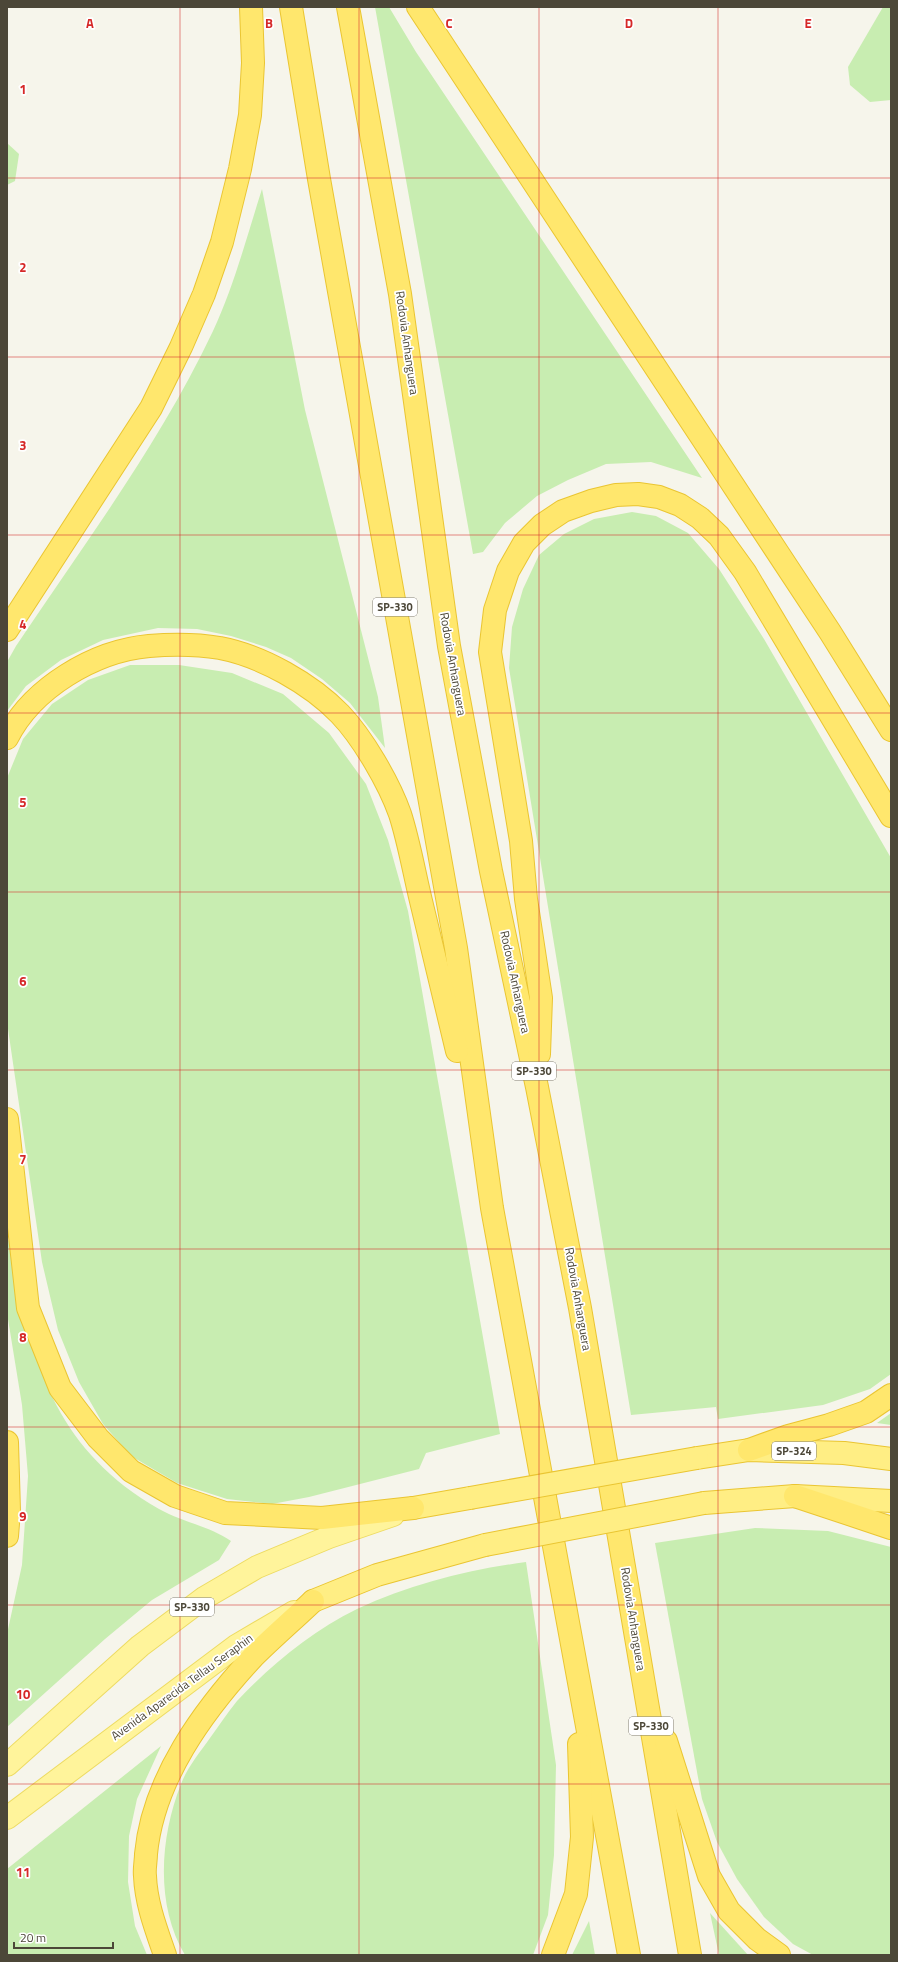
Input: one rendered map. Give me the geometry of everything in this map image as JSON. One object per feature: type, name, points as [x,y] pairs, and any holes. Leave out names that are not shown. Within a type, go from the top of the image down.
[{"type":"highway","points":[[7,630],[151,408],[181,347],[204,294],[222,242],[240,169],[250,115],[252,63],[251,7]]},
{"type":"highway","name":"SP-330","points":[[291,7],[324,203],[456,948],[492,1208],[629,1955]]},
{"type":"highway","name":"Rodovia Anhanguera","points":[[348,7],[400,294],[449,646],[491,871],[537,1087],[580,1308],[690,1955]]},
{"type":"highway","points":[[418,7],[826,626],[891,730]]},
{"type":"highway","points":[[537,1087],[541,998],[526,899],[521,841],[490,652],[495,610],[508,571],[524,543],[542,525],[563,511],[591,501],[616,495],[638,494],[659,497],[680,505],[700,518],[719,536],[746,572],[891,816]]},
{"type":"highway","points":[[7,738],[30,707],[51,687],[76,669],[103,656],[137,647],[180,644],[221,648],[260,661],[300,681],[340,714],[375,761],[399,813],[462,1070],[492,1208]]},
{"type":"highway","points":[[7,1119],[28,1308],[60,1388],[98,1438],[131,1470],[175,1496],[225,1513],[322,1518],[413,1508]]},
{"type":"highway","points":[[749,1450],[788,1436],[829,1425],[866,1412],[891,1395]]},
{"type":"highway","points":[[7,1442],[9,1511],[7,1536]]},
{"type":"highway","name":"SP-324","points":[[470,1498],[749,1450],[844,1453],[891,1459]]},
{"type":"highway","points":[[794,1496],[891,1528]]},
{"type":"highway","name":"Avenida Aparecida Tellau Seraphin","points":[[313,1601],[377,1575],[485,1545],[704,1503],[794,1496],[891,1501]]},
{"type":"highway","name":"SP-330","points":[[413,1508],[470,1498]]},
{"type":"highway","points":[[165,1955],[152,1918],[145,1875],[149,1831],[162,1790],[181,1752],[221,1694],[254,1657],[313,1601]]},
{"type":"highway","points":[[635,1635],[674,1771],[709,1876],[729,1911],[757,1939],[779,1955]]},
{"type":"highway","points":[[553,1955],[576,1894],[582,1837],[577,1673]]},
{"type":"main road","name":"SP-330","points":[[7,1765],[140,1646],[204,1598],[257,1567],[329,1537],[413,1508]]},
{"type":"main road","name":"Avenida Aparecida Tellau Seraphin","points":[[7,1818],[236,1646],[313,1601]]},
{"type":"green space","points":[[375,7],[389,7],[416,52],[702,478],[651,462],[606,464],[568,480],[537,496],[505,523],[483,552],[473,554]]},
{"type":"green space","points":[[883,7],[891,7],[891,100],[870,102],[850,85],[848,67]]},
{"type":"green space","points":[[7,143],[19,154],[15,181],[7,185]]},
{"type":"green space","points":[[262,189],[305,410],[378,697],[385,748],[350,703],[322,679],[291,658],[266,647],[231,636],[197,629],[158,628],[103,640],[61,660],[26,686],[7,711],[7,662],[16,646],[95,531],[146,453],[170,413],[221,314],[240,261]]},
{"type":"green space","points":[[632,512],[656,516],[688,533],[719,569],[764,639],[891,858],[891,1374],[870,1389],[823,1405],[718,1419],[716,1407],[631,1415],[509,668],[512,627],[523,589],[539,555],[564,534],[594,519]]},
{"type":"green space","points":[[130,665],[179,665],[232,673],[283,694],[329,733],[366,784],[388,840],[408,911],[500,1434],[426,1453],[419,1469],[309,1497],[272,1504],[227,1499],[177,1483],[131,1456],[103,1424],[79,1382],[58,1330],[42,1262],[7,1022],[7,778],[23,739],[52,704],[88,680]]},
{"type":"green space","points":[[9,1240],[26,1322],[37,1359],[51,1394],[69,1427],[93,1457],[122,1484],[159,1509],[223,1536],[231,1541],[219,1560],[152,1600],[105,1639],[7,1727],[7,1634],[22,1565],[28,1476],[22,1405],[7,1313],[7,1241]]},
{"type":"green space","points":[[891,1413],[891,1425],[877,1423]]},
{"type":"green space","points":[[755,1528],[828,1531],[891,1547],[891,1955],[813,1955],[793,1944],[764,1917],[737,1879],[717,1842],[702,1799],[655,1543]]},
{"type":"green space","points":[[526,1562],[556,1765],[554,1855],[548,1915],[533,1955],[185,1955],[175,1935],[169,1915],[165,1893],[165,1848],[169,1826],[181,1784],[187,1772],[198,1754],[237,1701],[278,1662],[308,1638],[357,1609],[398,1592],[440,1579],[482,1569]]},
{"type":"green space","points":[[161,1746],[137,1799],[129,1836],[128,1882],[135,1926],[147,1955],[7,1955],[7,1869]]},
{"type":"green space","points":[[710,1913],[748,1955],[719,1955]]},
{"type":"green space","points":[[589,1921],[595,1955],[572,1955]]}]
